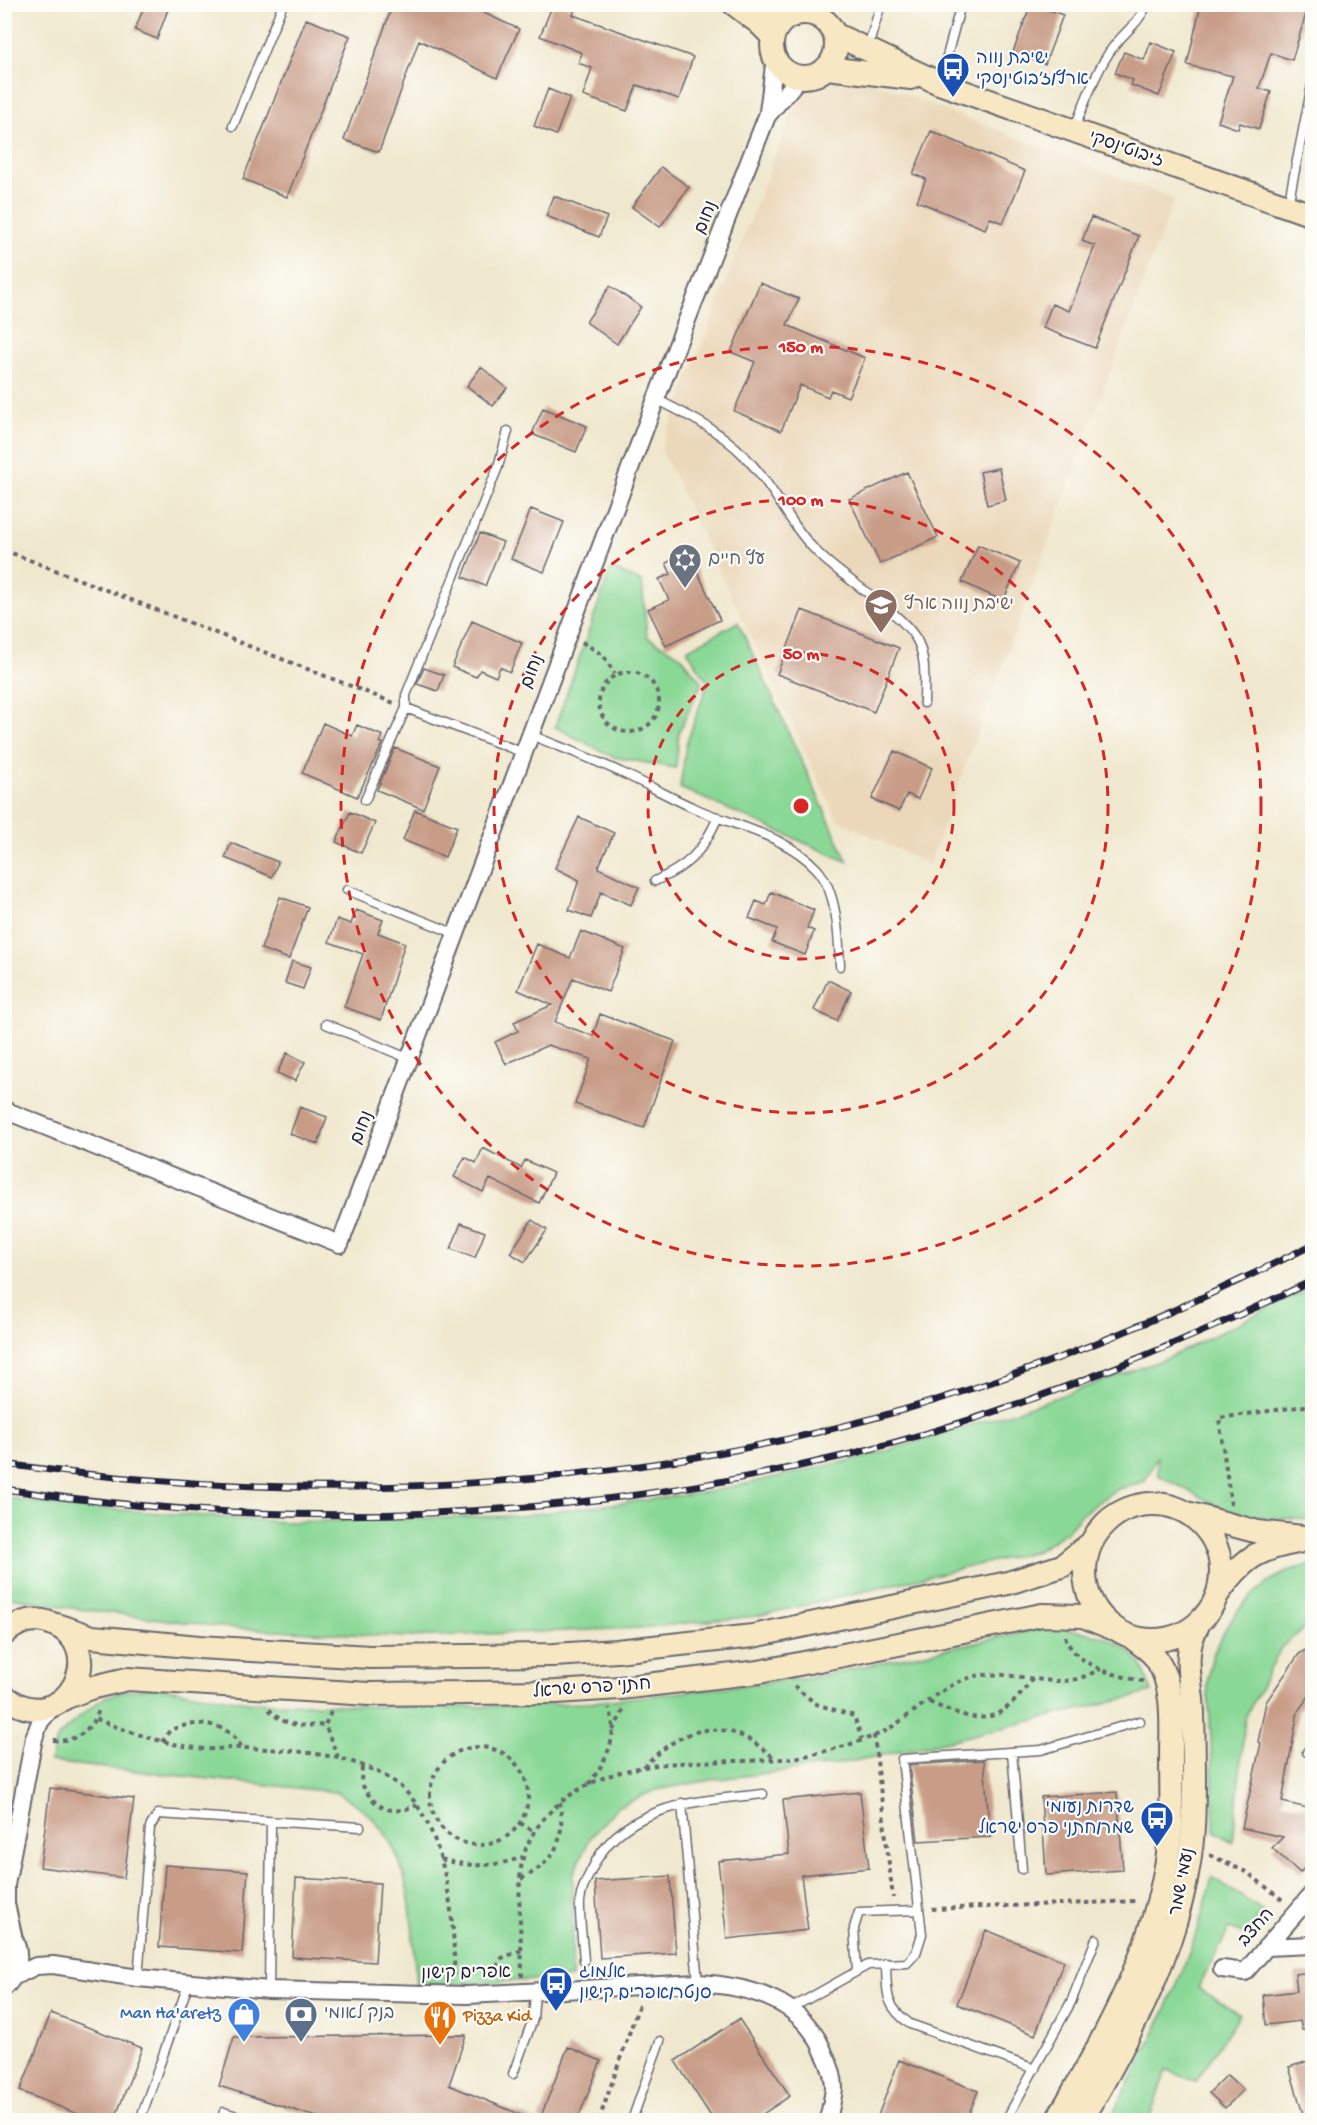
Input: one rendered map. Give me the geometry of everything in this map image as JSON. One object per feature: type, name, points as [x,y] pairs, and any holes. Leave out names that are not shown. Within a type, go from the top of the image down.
[{"type":"main road","points":[[734,4],[774,48],[783,69],[800,77],[814,76],[827,68],[836,52],[834,34],[826,22],[807,12],[761,4]]},
{"type":"main road","points":[[774,48],[779,26],[807,12]]},
{"type":"main road","name":"ז'בוטינסקי","points":[[834,34],[939,83],[1312,215]]},
{"type":"main road","name":"ז'בוטינסקי","points":[[827,68],[850,69],[939,83]]},
{"type":"main road","points":[[1153,1504],[1172,1506],[1185,1512],[1258,1532],[1312,1539],[1259,1552],[1237,1567],[1219,1592],[1211,1610],[1198,1625],[1179,1636],[1156,1641],[1134,1639],[1112,1628],[1099,1615],[1089,1599],[1084,1581],[1085,1562],[1090,1544],[1101,1528],[1115,1515],[1133,1506],[1153,1504]]},
{"type":"main road","points":[[1185,1512],[1208,1530],[1218,1550],[1222,1570],[1219,1592]]},
{"type":"main road","name":"חתני פרס ישראל","points":[[9,1628],[44,1621],[92,1637],[200,1647],[370,1657],[554,1655],[617,1651],[753,1636],[1008,1583],[1062,1566],[1090,1544]]},
{"type":"main road","name":"חתני פרס ישראל","points":[[4,1696],[15,1704],[41,1709],[103,1685],[127,1679],[340,1692],[465,1694],[595,1690],[691,1682],[785,1667],[1016,1619],[1062,1615],[1083,1616],[1112,1628]]},
{"type":"main road","points":[[57,1625],[76,1645],[80,1659],[76,1686],[61,1701]]},
{"type":"main road","name":"נעמי שמר","points":[[1082,2121],[1136,2021],[1158,1972],[1177,1917],[1193,1829],[1193,1711],[1188,1657],[1190,1638],[1198,1625]]},
{"type":"main road","name":"נעמי שמר","points":[[1057,2121],[1116,2012],[1137,1964],[1157,1900],[1171,1827],[1171,1712],[1167,1687],[1156,1658],[1134,1639]]},
{"type":"street","name":"נחום","points":[[4,1110],[340,1244],[656,399],[768,116],[774,48]]},
{"type":"street","name":"נחום","points":[[768,116],[800,77]]},
{"type":"street","points":[[10,1982],[19,1962],[18,1948],[9,1930],[6,1885],[34,1738],[40,1722],[61,1701]]},
{"type":"street","name":"החצב","points":[[1222,1969],[1245,1972],[1312,1894]]},
{"type":"street","points":[[1266,1947],[1312,1945]]},
{"type":"street","name":"אפרים קישון","points":[[10,1982],[36,1966],[53,1965],[138,1978],[269,1990],[453,1995],[698,1983],[748,1989],[790,2009],[810,2025],[830,2066],[834,2087],[828,2121]]},
{"type":"lane","points":[[233,126],[283,4]]},
{"type":"lane","points":[[868,49],[881,4]]},
{"type":"lane","points":[[939,83],[961,4]]},
{"type":"lane","points":[[1073,132],[1107,55],[1121,37],[1142,18],[1147,4]]},
{"type":"lane","points":[[1287,206],[1312,85]]},
{"type":"lane","points":[[656,399],[713,428],[738,449],[817,553],[896,618],[916,639],[925,664],[924,703]]},
{"type":"lane","points":[[365,800],[406,708],[406,695],[498,467],[508,431]]},
{"type":"lane","points":[[406,708],[524,753]]},
{"type":"lane","points":[[531,735],[618,771],[718,818],[759,833],[798,854],[818,870],[830,895],[838,927],[840,966]]},
{"type":"lane","points":[[656,881],[680,870],[700,851],[718,818]]},
{"type":"lane","points":[[347,890],[456,934]]},
{"type":"lane","points":[[326,1024],[410,1059]]},
{"type":"lane","points":[[790,2009],[868,1965],[907,1963],[916,1953],[922,1934],[902,1759],[1041,1750],[1140,1722]]},
{"type":"lane","points":[[1012,1752],[1022,1869]]},
{"type":"lane","points":[[584,1961],[580,1899],[595,1860],[612,1838],[642,1817],[682,1803],[763,1794]]},
{"type":"lane","points":[[682,1803],[698,1983]]},
{"type":"lane","points":[[138,1978],[150,1827],[158,1814],[360,1827]]},
{"type":"lane","points":[[269,1990],[271,1822]]},
{"type":"lane","points":[[857,1971],[854,1928],[859,1912],[919,1910]]},
{"type":"lane","points":[[1006,2121],[1071,2002],[1096,1939]]},
{"type":"lane","points":[[886,1964],[887,1998],[895,2013],[910,2024],[1035,2068]]},
{"type":"lane","points":[[140,2121],[189,1982]]},
{"type":"lane","points":[[513,2074],[534,2019],[529,1992]]},
{"type":"lane","points":[[635,2120],[660,2041]]},
{"type":"lane","points":[[221,2121],[224,2112],[250,2121]]},
{"type":"path","points":[[4,549],[406,708]]},
{"type":"path","points":[[568,635],[603,655],[615,674]]},
{"type":"path","points":[[629,671],[640,673],[656,687],[659,708],[649,725],[640,730],[619,730],[610,726],[599,710],[600,689],[615,674],[629,671]]},
{"type":"path","points":[[1234,1526],[1218,1418],[1312,1405]]},
{"type":"path","points":[[1062,1615],[1066,1640],[1078,1656],[1101,1669],[1167,1687]]},
{"type":"path","points":[[785,1667],[795,1687],[803,1696],[816,1704],[854,1716],[861,1739]]},
{"type":"path","points":[[529,1992],[522,1950],[521,1879],[527,1845],[544,1818],[560,1803],[588,1784],[643,1767],[705,1761],[793,1758],[884,1732],[945,1691],[975,1677],[1034,1677],[1071,1680],[1101,1669]]},
{"type":"path","points":[[929,1702],[950,1711],[982,1718],[1005,1712],[1034,1677]]},
{"type":"path","points":[[34,1738],[67,1742],[83,1735],[96,1719],[102,1704],[103,1685]]},
{"type":"path","points":[[253,1687],[276,1718],[298,1727],[325,1725]]},
{"type":"path","points":[[588,1784],[606,1761],[612,1734],[611,1711],[603,1697],[595,1690]]},
{"type":"path","points":[[338,1758],[325,1725],[340,1692]]},
{"type":"path","points":[[96,1719],[162,1742],[200,1749],[242,1748],[338,1758],[397,1784],[417,1805],[441,1859],[455,1956],[453,1995]]},
{"type":"path","points":[[162,1742],[170,1730],[202,1723],[223,1728],[236,1737],[242,1748]]},
{"type":"path","points":[[643,1767],[664,1746],[687,1735],[711,1729],[730,1731],[746,1738],[775,1759]]},
{"type":"path","points":[[874,1735],[894,1911]]},
{"type":"path","points":[[481,1747],[494,1749],[509,1757],[520,1770],[527,1785],[527,1807],[520,1823],[501,1839],[476,1845],[457,1840],[443,1830],[433,1816],[429,1799],[431,1782],[437,1769],[449,1756],[464,1749],[481,1747]]},
{"type":"path","points":[[362,1767],[361,1782],[377,1804],[388,1810],[403,1811],[417,1805]]},
{"type":"path","points":[[521,1879],[541,1869],[553,1855],[562,1830],[560,1803]]},
{"type":"path","points":[[425,1822],[433,1816]]},
{"type":"path","points":[[520,1823],[535,1832]]},
{"type":"path","points":[[1189,1850],[1209,1855],[1248,1873],[1297,1912]]},
{"type":"path","points":[[441,1859],[460,1865],[483,1867],[524,1857]]},
{"type":"path","points":[[919,1910],[1157,1900]]},
{"type":"path","points":[[486,1994],[493,1972],[502,1958],[522,1950]]},
{"type":"path","points":[[598,2121],[646,1986]]},
{"type":"shaded area","name":"ישיבת נווה ארץ","points":[[819,77],[851,77],[877,83],[1174,199],[929,865],[837,819],[661,449],[798,97]]},
{"type":"green space","points":[[611,568],[642,582],[647,637],[681,656],[702,683],[679,732],[676,768],[613,757],[555,727]]},
{"type":"green space","points":[[738,622],[848,862],[680,788],[686,745],[708,682],[687,650]]},
{"type":"green space","points":[[1312,1287],[1312,1520],[1237,1516],[1158,1475],[1157,1457],[1145,1481],[1115,1490],[1082,1514],[1066,1532],[1037,1551],[757,1616],[640,1628],[408,1637],[232,1628],[79,1609],[5,1596],[4,1497],[52,1505],[285,1522],[517,1516],[708,1492],[870,1456],[1017,1411],[1168,1358]]},
{"type":"green space","points":[[1312,1565],[1312,1621],[1281,1648],[1245,1718],[1233,1842],[1214,1831],[1207,1686],[1213,1656],[1231,1620],[1259,1590],[1275,1578]]},
{"type":"green space","points":[[1046,1627],[1085,1632],[1123,1647],[1142,1666],[1152,1692],[931,1745],[834,1765],[711,1780],[656,1790],[617,1807],[590,1838],[573,1875],[572,1978],[416,1986],[409,1901],[404,1875],[394,1850],[381,1828],[361,1808],[335,1792],[50,1762],[58,1737],[105,1697],[154,1687],[249,1702],[439,1708],[584,1703],[809,1678]]},
{"type":"green space","points":[[1212,1877],[1263,1911],[1247,1935],[1229,1929],[1198,1988],[1240,2014],[1196,2081],[1166,2071],[1149,2120],[1109,2120],[1155,2032],[1182,1972],[1194,1941]]},
{"type":"building","points":[[145,4],[170,4],[157,39],[135,30]]},
{"type":"building","points":[[393,4],[464,4],[519,29],[497,78],[419,40],[379,152],[344,140]]},
{"type":"building","points":[[553,4],[564,4],[575,9],[573,15],[693,57],[679,99],[637,85],[627,111],[583,96],[592,68],[578,63],[582,53],[540,36]]},
{"type":"building","points":[[1031,4],[1063,15],[1045,64],[1013,52]]},
{"type":"building","points":[[1201,4],[1309,4],[1292,60],[1271,53],[1259,88],[1271,92],[1259,129],[1240,123],[1238,129],[1218,122],[1233,76],[1187,65]]},
{"type":"building","points":[[306,19],[350,36],[287,197],[243,179]]},
{"type":"building","points":[[1151,42],[1176,52],[1159,96],[1131,85],[1133,80],[1115,73],[1124,52],[1144,60]]},
{"type":"building","points":[[548,89],[570,98],[556,135],[534,126]]},
{"type":"building","points":[[931,131],[1025,171],[1003,223],[990,218],[985,229],[917,201],[926,179],[913,174]]},
{"type":"building","points":[[661,167],[689,187],[660,227],[632,207]]},
{"type":"building","points":[[554,196],[607,217],[599,237],[546,216]]},
{"type":"building","points":[[1091,217],[1139,236],[1095,348],[1043,328],[1052,304],[1069,311],[1095,246],[1082,241]]},
{"type":"building","points":[[760,283],[799,299],[787,325],[865,358],[848,397],[831,390],[828,397],[800,385],[781,431],[734,411],[755,362],[731,352]]},
{"type":"building","points":[[610,286],[641,307],[617,344],[586,322]]},
{"type":"building","points":[[481,367],[507,388],[493,406],[467,386]]},
{"type":"building","points":[[543,408],[587,426],[576,452],[532,434]]},
{"type":"building","points":[[999,468],[1006,500],[987,505],[980,472]]},
{"type":"building","points":[[907,472],[938,537],[880,564],[849,499]]},
{"type":"building","points":[[531,509],[564,522],[544,572],[511,559]]},
{"type":"building","points":[[480,533],[503,542],[485,586],[463,577]]},
{"type":"building","points":[[978,545],[1020,563],[1003,601],[962,582]]},
{"type":"building","name":"עץ חיים","points":[[688,552],[720,620],[666,646],[648,609],[669,600],[659,579],[671,574],[666,563]]},
{"type":"building","points":[[802,610],[899,648],[874,712],[777,674]]},
{"type":"building","points":[[472,621],[522,643],[510,672],[500,667],[496,677],[480,670],[476,677],[452,667]]},
{"type":"building","points":[[424,668],[444,675],[438,691],[417,684]]},
{"type":"building","points":[[323,723],[352,736],[357,725],[383,736],[380,742],[383,743],[357,797],[302,773]]},
{"type":"building","points":[[395,748],[440,766],[423,809],[377,790]]},
{"type":"building","points":[[894,751],[932,768],[918,799],[907,794],[899,811],[872,799]]},
{"type":"building","points":[[415,810],[457,827],[445,857],[403,840]]},
{"type":"building","points":[[350,812],[375,823],[361,853],[336,842]]},
{"type":"building","points":[[579,817],[614,833],[598,868],[639,887],[631,905],[601,892],[591,918],[569,910],[579,880],[555,868]]},
{"type":"building","points":[[231,843],[278,862],[272,877],[225,858]]},
{"type":"building","points":[[771,892],[814,910],[807,928],[814,931],[805,955],[772,942],[777,929],[749,918],[756,901],[766,905]]},
{"type":"building","points":[[280,897],[308,907],[289,959],[261,949]]},
{"type":"building","points":[[356,910],[383,920],[378,933],[405,943],[381,1020],[344,1007],[363,954],[329,942],[337,919],[351,924]]},
{"type":"building","points":[[581,931],[625,949],[608,992],[573,978],[555,1022],[593,1036],[600,1014],[675,1041],[644,1128],[575,1104],[591,1059],[548,1045],[506,1064],[495,1042],[518,1031],[514,1022],[552,1005],[518,990],[537,944],[570,958]]},
{"type":"building","points":[[292,961],[311,967],[303,989],[285,983]]},
{"type":"building","points":[[828,980],[851,991],[837,1021],[814,1010]]},
{"type":"building","points":[[287,1053],[305,1062],[295,1081],[277,1073]]},
{"type":"building","points":[[300,1107],[327,1117],[318,1144],[290,1134]]},
{"type":"building","points":[[483,1148],[521,1168],[525,1160],[553,1173],[539,1203],[490,1179],[483,1192],[454,1177],[465,1157],[476,1163]]},
{"type":"building","points":[[532,1220],[547,1230],[525,1262],[510,1253]]},
{"type":"building","points":[[461,1223],[485,1232],[475,1258],[451,1249]]},
{"type":"building","points":[[1312,1646],[1312,1692],[1298,1711],[1282,1802],[1312,1809],[1312,1859],[1300,1873],[1272,1848],[1283,1837],[1242,1828],[1261,1743],[1258,1742],[1266,1702],[1299,1654]]},
{"type":"building","points":[[984,1760],[990,1837],[918,1841],[909,1765]]},
{"type":"building","points":[[50,1788],[134,1799],[124,1878],[40,1867]]},
{"type":"building","points":[[860,1792],[869,1868],[801,1875],[808,1930],[727,1939],[718,1861],[789,1854],[783,1800]]},
{"type":"building","points":[[1117,1792],[1123,1870],[1046,1875],[1041,1797]]},
{"type":"building","points":[[165,1865],[248,1871],[242,1953],[159,1947]]},
{"type":"building","points":[[670,1876],[676,1953],[600,1958],[595,1881]]},
{"type":"building","points":[[296,1878],[380,1883],[375,1962],[292,1957]]},
{"type":"building","points":[[986,1930],[1064,1961],[1035,2035],[957,2004]]},
{"type":"building","points":[[1312,1972],[1312,2029],[1302,2030],[1300,2021],[1266,2025],[1263,1995],[1297,1991],[1295,1974]]},
{"type":"building","points":[[51,2013],[142,2048],[114,2121],[95,2121],[20,2091]]},
{"type":"building","points":[[739,2019],[790,2096],[752,2121],[714,2121],[675,2061]]},
{"type":"building","points":[[466,2035],[449,2085],[536,2121],[329,2121],[219,2086],[234,2037]]},
{"type":"building","points":[[568,2047],[601,2061],[577,2121],[539,2121]]},
{"type":"building","points":[[899,2060],[978,2091],[966,2121],[876,2121]]},
{"type":"building","points":[[1312,2060],[1312,2121],[1305,2121],[1289,2067]]},
{"type":"building","points":[[1227,2075],[1243,2090],[1225,2108],[1209,2093]]},
{"type":"railway","points":[[4,1464],[127,1478],[252,1486],[377,1487],[501,1481],[626,1468],[749,1447],[870,1419],[989,1383],[1153,1320],[1312,1245]]},
{"type":"railway","points":[[4,1489],[110,1503],[216,1511],[323,1515],[429,1513],[536,1506],[641,1494],[747,1477],[851,1454],[970,1420],[1143,1356],[1312,1281]]},
{"type":"place","name":"ישיבת נווה ארץ/ז׳בוטינסקי","points":[[953,98]]},
{"type":"place","name":"עץ חיים","points":[[685,589]]},
{"type":"place","name":"ישיבת נווה ארץ","points":[[881,634]]},
{"type":"place","name":"שדרות נעומי שמר/חתני פרס ישראל","points":[[1157,1847]]},
{"type":"place","name":"אלמוג סנטר/אפרים קישון","points":[[556,2012]]},
{"type":"place","name":"Man Ha'aretz","points":[[244,2043]]},
{"type":"place","name":"בנק לאומי","points":[[301,2043]]},
{"type":"place","name":"Pizza Kid","points":[[440,2046]]}]
